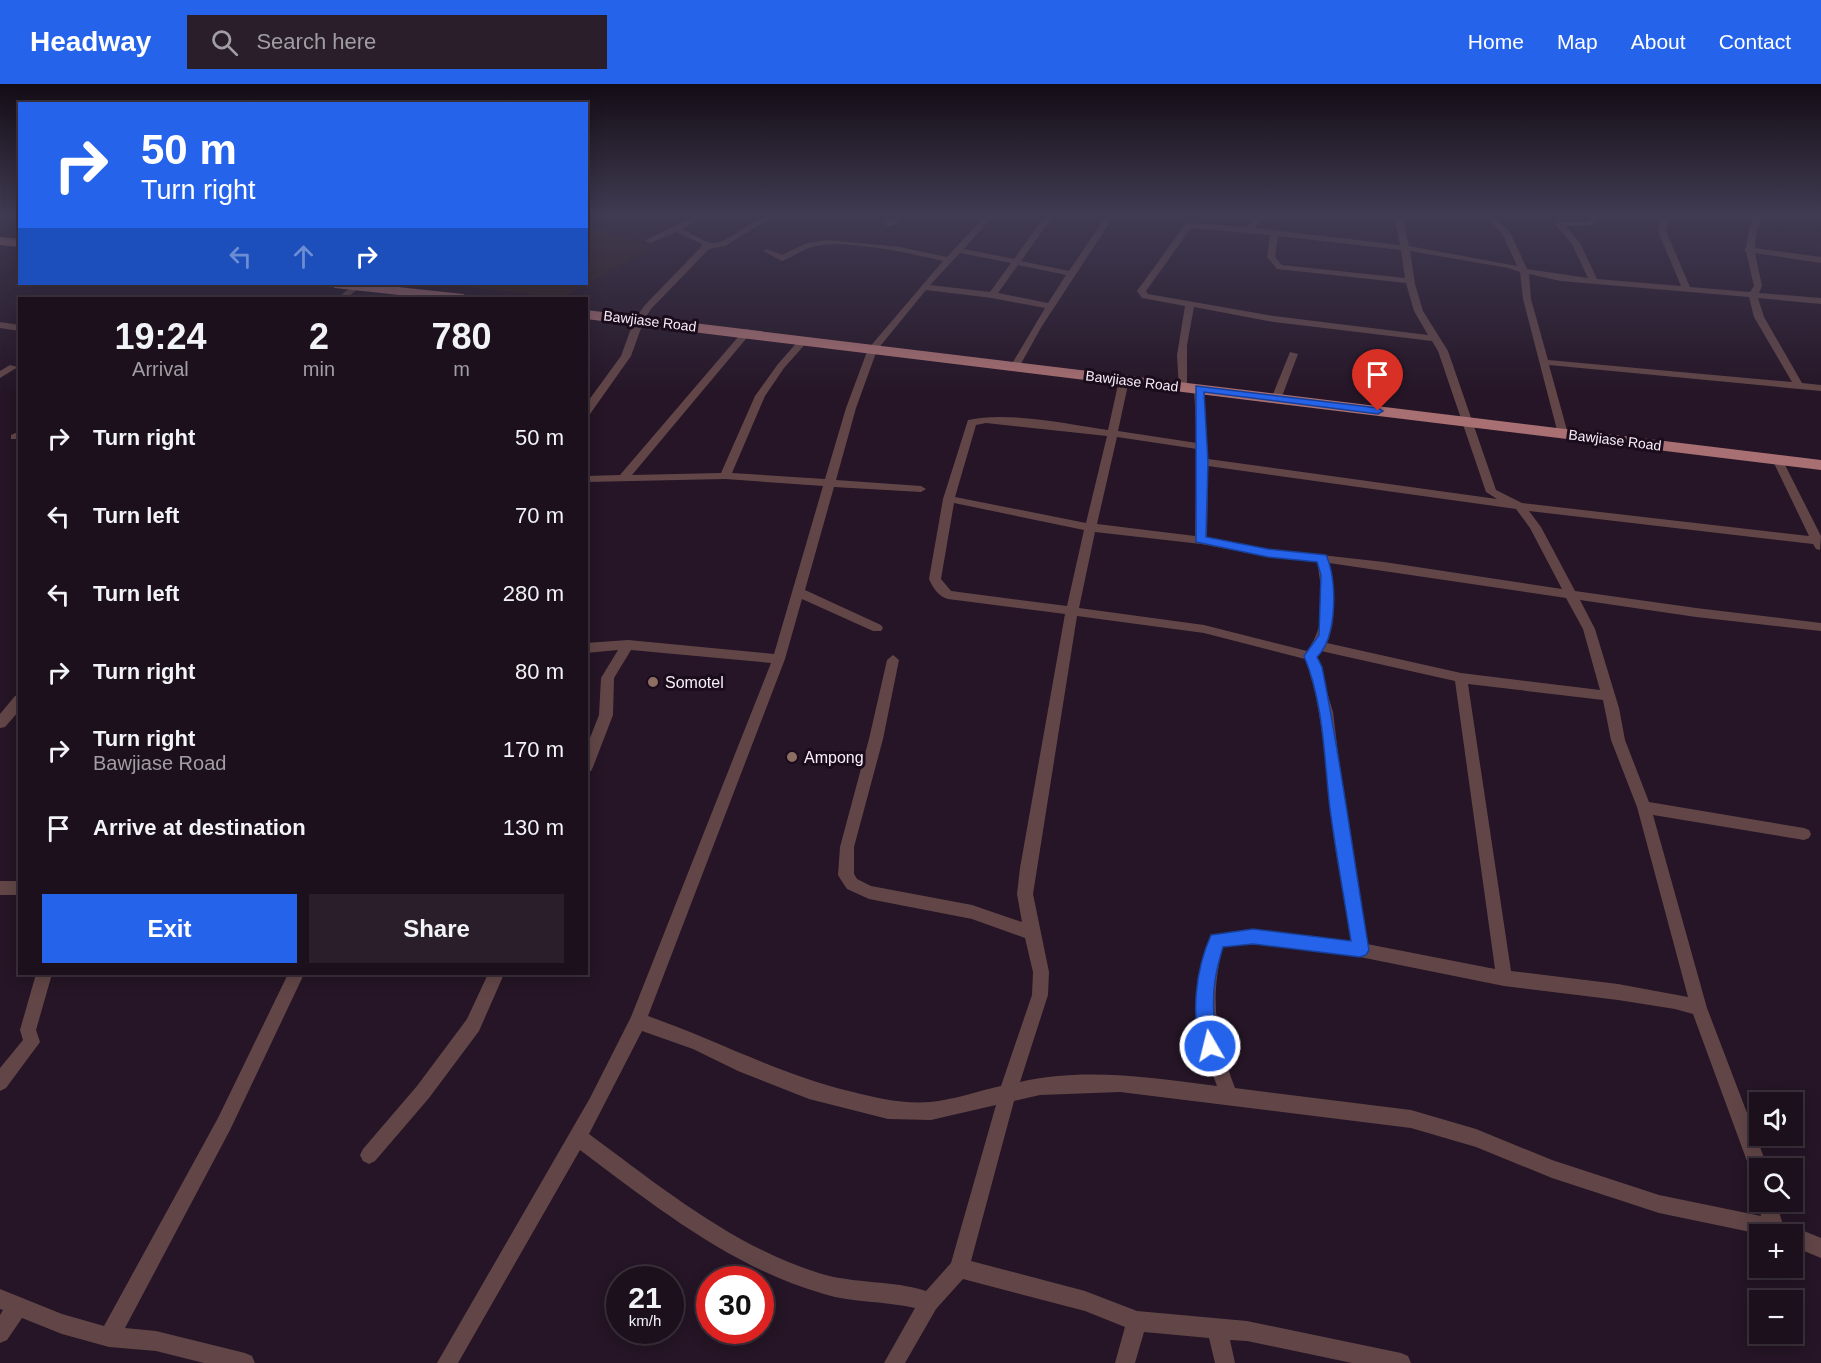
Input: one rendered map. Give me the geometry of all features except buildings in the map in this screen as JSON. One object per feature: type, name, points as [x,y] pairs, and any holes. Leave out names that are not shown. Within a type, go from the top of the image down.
[{"type":"main road","points":[[346,285],[452,297]]},
{"type":"main road","name":"Bawjiase Road","points":[[588,314],[1821,465]]},
{"type":"street","points":[[588,409],[626,356],[639,320],[648,307],[678,276]]},
{"type":"street","points":[[447,1363],[578,1137],[638,1021],[779,659],[832,484],[852,408],[873,349],[935,276]]},
{"type":"street","points":[[992,295],[1007,276]]},
{"type":"street","points":[[1015,367],[1072,276]]},
{"type":"street","points":[[1152,276],[1141,291],[1145,296],[1274,319],[1437,339]]},
{"type":"street","points":[[1367,276],[1410,280]]},
{"type":"street","points":[[1409,276],[1415,305],[1423,322],[1437,339],[1491,492],[1520,506],[1535,527],[1589,630],[1618,740],[1644,807],[1700,1008],[1755,1158]]},
{"type":"street","points":[[1525,276],[1527,299],[1563,434]]},
{"type":"street","points":[[1560,276],[1821,301]]},
{"type":"street","points":[[1591,276],[1593,280]]},
{"type":"street","points":[[1681,276],[1686,287]]},
{"type":"street","points":[[1755,276],[1758,286],[1753,295],[1759,317],[1798,384]]},
{"type":"street","points":[[343,297],[357,286]]},
{"type":"street","points":[[924,287],[992,295],[1051,306]]},
{"type":"street","points":[[1182,387],[1180,367],[1184,328],[1190,304]]},
{"type":"street","points":[[0,325],[18,328]]},
{"type":"street","points":[[623,478],[747,333]]},
{"type":"street","points":[[725,476],[760,396],[781,366],[803,341]]},
{"type":"street","points":[[1276,399],[1293,354]]},
{"type":"street","points":[[1544,362],[1798,384],[1821,388]]},
{"type":"street","points":[[0,375],[13,367]]},
{"type":"street","points":[[894,1363],[929,1302],[959,1268],[1008,1092],[1040,995],[1041,972],[1025,894],[1028,868],[1088,527],[1113,435],[1124,380]]},
{"type":"street","points":[[1199,388],[1203,462],[1201,540]]},
{"type":"street","points":[[1202,447],[978,419],[972,422],[949,498],[935,579],[942,591],[948,595],[1204,629],[1461,678],[1608,696]]},
{"type":"street","points":[[1778,459],[1819,545]]},
{"type":"street","points":[[1203,462],[1819,545]]},
{"type":"street","points":[[588,479],[725,476],[921,489]]},
{"type":"street","points":[[949,498],[1088,527],[1201,540],[1268,553],[1322,558],[1568,592],[1721,616],[1821,627]]},
{"type":"street","points":[[1322,558],[1327,575],[1327,604],[1325,635],[1315,651],[1317,675],[1330,740],[1337,809],[1360,950]]},
{"type":"street","points":[[799,592],[877,628]]},
{"type":"street","points":[[588,648],[628,645],[779,659]]},
{"type":"street","points":[[588,762],[606,715],[608,678],[628,645]]},
{"type":"street","points":[[893,660],[876,739],[847,847],[846,875],[852,884],[869,892],[972,912],[1032,933]]},
{"type":"street","points":[[1461,678],[1504,978]]},
{"type":"street","points":[[0,723],[18,702]]},
{"type":"street","points":[[1644,807],[1804,834]]},
{"type":"street","points":[[0,888],[18,888]]},
{"type":"street","points":[[1228,1096],[1210,1046],[1205,1014],[1206,978],[1217,941],[1253,936],[1360,950],[1504,978],[1618,992],[1676,1001],[1700,1008]]},
{"type":"street","points":[[0,1082],[32,1042],[28,1030],[44,975]]},
{"type":"street","points":[[109,1337],[224,1124],[296,975]]},
{"type":"street","points":[[369,1155],[423,1092],[473,1025],[496,975]]},
{"type":"street","points":[[638,1021],[697,1042],[744,1065],[808,1090],[888,1110],[931,1111],[1008,1092],[1068,1083],[1120,1083],[1411,1119],[1476,1138],[1552,1169],[1659,1204],[1749,1225]]},
{"type":"street","points":[[578,1137],[695,1222],[760,1259],[824,1285],[910,1295],[929,1302]]},
{"type":"street","points":[[1803,1240],[1821,1248]]},
{"type":"street","points":[[959,1268],[1085,1301],[1137,1321],[1217,1328],[1316,1343],[1401,1363]]},
{"type":"street","points":[[0,1333],[9,1303],[62,1324],[109,1337],[156,1341],[245,1363]]},
{"type":"street","points":[[1125,1363],[1137,1321]]},
{"type":"street","points":[[1217,1328],[1226,1363]]},
{"type":"shaded area","points":[[588,276],[602,276],[588,284]]},
{"type":"shaded area","points":[[453,285],[585,285],[564,297]]},
{"type":"place","name":"Somotel","points":[[653,682]]},
{"type":"place","name":"Ampong","points":[[792,757]]},
{"type":"route","points":[[1210,1046],[1205,1014],[1206,978],[1217,941],[1253,936],[1360,950],[1337,809],[1330,740],[1316,667],[1310,656],[1320,646],[1325,635],[1327,575],[1322,558],[1268,553],[1201,540],[1203,462],[1199,388],[1378,411]]}]
